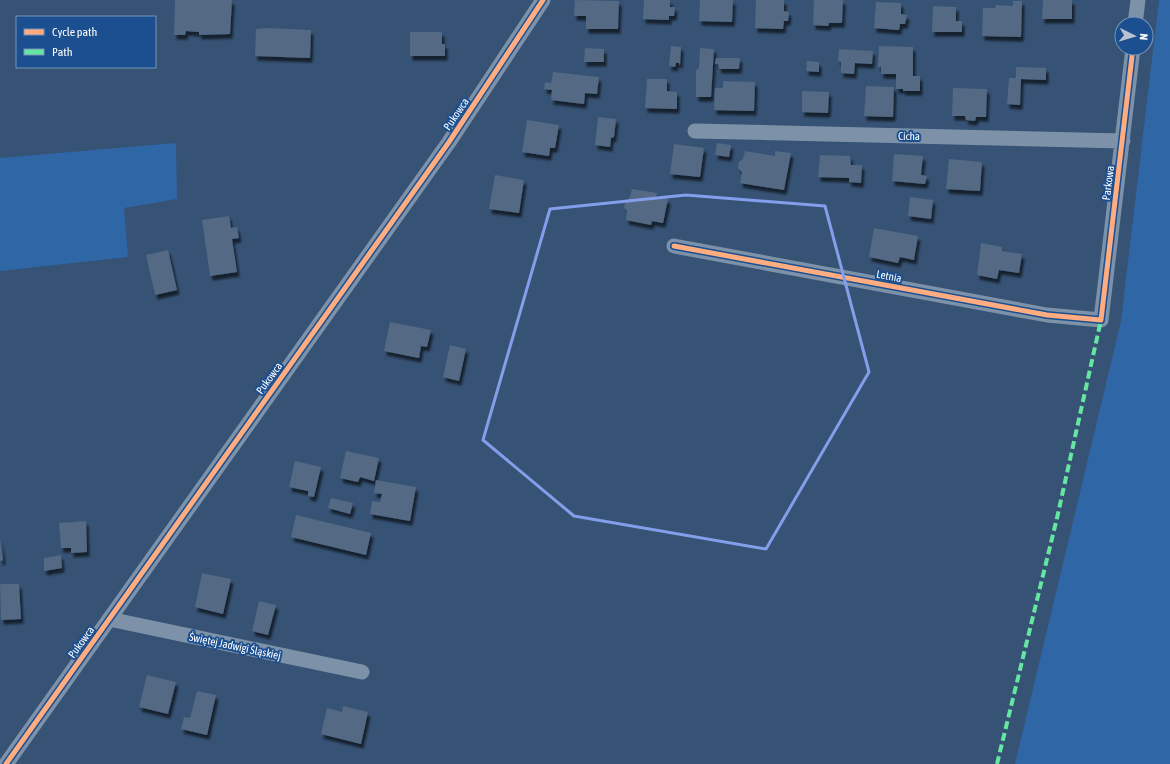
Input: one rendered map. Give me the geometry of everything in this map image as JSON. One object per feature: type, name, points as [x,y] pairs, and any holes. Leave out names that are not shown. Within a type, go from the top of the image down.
[{"type":"street","name":"Pukowca","points":[[6,764],[449,142],[543,0]]},
{"type":"street","points":[[1136,16],[1138,0]]},
{"type":"street","name":"Parkowa","points":[[1101,320],[1132,56]]},
{"type":"street","name":"Cicha","points":[[695,131],[1123,141]]},
{"type":"street","name":"Letnia","points":[[674,246],[1047,315],[1101,320]]},
{"type":"street","name":"Świętej Jadwigi Śląskiej","points":[[109,619],[362,672]]},
{"type":"highlighted area","points":[[686,195],[825,206],[869,372],[766,549],[574,516],[483,440],[550,209]]},
{"type":"shaded area","points":[[1159,0],[1170,0],[1170,764],[1015,764],[1121,321],[1152,56],[1154,56],[1154,42]]},
{"type":"shaded area","points":[[176,143],[177,199],[124,208],[128,257],[0,271],[0,158]]},
{"type":"building","points":[[175,0],[232,0],[230,34],[199,35],[199,32],[186,31],[185,35],[174,35]]},
{"type":"building","points":[[575,0],[619,1],[618,29],[586,29],[586,16],[574,16]]},
{"type":"building","points":[[644,0],[670,0],[670,7],[675,7],[674,16],[669,16],[669,20],[643,19]]},
{"type":"building","points":[[700,0],[733,0],[732,22],[699,21]]},
{"type":"building","points":[[756,0],[784,0],[784,11],[789,12],[788,21],[784,21],[783,29],[755,28]]},
{"type":"building","points":[[814,0],[843,0],[842,23],[829,23],[828,26],[813,25]]},
{"type":"building","points":[[1043,0],[1072,0],[1072,19],[1042,19]]},
{"type":"building","points":[[1013,1],[1022,1],[1021,37],[982,36],[983,8],[995,8],[996,5],[1013,6]]},
{"type":"building","points":[[876,2],[901,3],[901,14],[907,15],[905,24],[900,24],[899,30],[874,28]]},
{"type":"building","points":[[933,6],[956,7],[956,21],[962,21],[962,32],[932,32]]},
{"type":"building","points":[[256,29],[311,30],[310,58],[255,56]]},
{"type":"building","points":[[410,32],[442,32],[442,44],[445,44],[445,56],[410,56]]},
{"type":"building","points":[[671,46],[681,47],[680,66],[679,63],[676,63],[675,67],[669,66]]},
{"type":"building","points":[[879,46],[913,47],[913,76],[920,76],[920,91],[903,91],[903,89],[896,89],[896,74],[881,74],[881,67],[878,67]]},
{"type":"building","points":[[585,48],[604,49],[604,62],[584,62]]},
{"type":"building","points":[[700,48],[714,49],[711,97],[696,97],[696,70],[699,68]]},
{"type":"building","points":[[839,49],[873,51],[872,64],[855,63],[854,74],[841,73],[841,62],[838,61]]},
{"type":"building","points":[[716,58],[740,58],[739,69],[719,69],[718,64],[715,64]]},
{"type":"building","points":[[807,61],[819,62],[819,72],[806,71]]},
{"type":"building","points":[[1016,67],[1046,68],[1046,80],[1021,79],[1020,105],[1007,104],[1009,78],[1016,78]]},
{"type":"building","points":[[553,72],[599,77],[597,94],[585,93],[584,104],[551,100],[552,90],[544,89],[545,82],[551,83]]},
{"type":"building","points":[[647,79],[667,79],[667,91],[677,92],[677,109],[645,108]]},
{"type":"building","points":[[723,81],[755,82],[754,111],[714,110],[715,88],[723,88]]},
{"type":"building","points":[[866,86],[894,87],[893,117],[864,116]]},
{"type":"building","points":[[953,88],[987,89],[986,117],[976,117],[975,121],[966,120],[965,116],[952,116]]},
{"type":"building","points":[[802,91],[829,92],[828,113],[802,112]]},
{"type":"building","points":[[598,117],[616,119],[614,137],[611,138],[610,147],[595,145]]},
{"type":"building","points":[[527,120],[559,125],[555,148],[550,148],[549,156],[522,152]]},
{"type":"building","points":[[717,143],[731,145],[729,157],[715,155]]},
{"type":"building","points":[[674,144],[704,148],[700,177],[670,174]]},
{"type":"building","points":[[745,151],[775,156],[775,151],[791,153],[784,190],[740,183],[742,172],[738,168],[739,162],[743,159]]},
{"type":"building","points":[[894,154],[923,156],[921,175],[927,176],[925,184],[892,181]]},
{"type":"building","points":[[820,155],[850,156],[851,165],[862,165],[861,183],[849,182],[849,178],[818,177]]},
{"type":"building","points":[[949,159],[982,162],[980,191],[946,189]]},
{"type":"building","points":[[495,175],[524,180],[519,213],[489,209]]},
{"type":"building","points":[[632,189],[657,193],[656,197],[668,199],[663,223],[652,221],[651,225],[626,220],[627,211],[624,207],[626,201],[630,197]]},
{"type":"building","points":[[910,197],[933,200],[931,219],[908,216]]},
{"type":"building","points":[[229,216],[231,228],[237,227],[239,238],[232,239],[237,272],[210,276],[202,220]]},
{"type":"building","points":[[874,228],[918,236],[914,260],[900,257],[898,263],[869,257]]},
{"type":"building","points":[[981,243],[1002,247],[1002,251],[1022,254],[1019,273],[999,270],[997,279],[977,275]]},
{"type":"building","points":[[168,250],[177,290],[155,295],[146,255]]},
{"type":"building","points":[[390,322],[431,330],[427,347],[421,346],[419,358],[384,351]]},
{"type":"building","points":[[450,345],[466,349],[459,381],[443,377]]},
{"type":"building","points":[[346,451],[379,458],[374,481],[360,477],[358,482],[340,478]]},
{"type":"building","points":[[295,461],[321,467],[314,497],[308,496],[308,491],[289,487]]},
{"type":"building","points":[[376,480],[416,487],[410,521],[370,514],[372,501],[380,502],[382,494],[374,493]]},
{"type":"building","points":[[331,498],[353,503],[350,514],[328,508]]},
{"type":"building","points":[[296,515],[371,533],[366,555],[291,537]]},
{"type":"building","points":[[86,521],[87,552],[71,553],[71,548],[61,548],[59,523]]},
{"type":"building","points":[[0,538],[3,560],[0,561]]},
{"type":"building","points":[[61,555],[62,568],[44,571],[44,558]]},
{"type":"building","points":[[202,573],[231,579],[223,614],[195,607]]},
{"type":"building","points":[[0,584],[19,584],[21,619],[1,620]]},
{"type":"building","points":[[259,601],[276,605],[268,635],[252,631]]},
{"type":"building","points":[[147,675],[176,682],[168,714],[139,707]]},
{"type":"building","points":[[197,691],[216,695],[207,735],[181,729],[184,717],[190,718]]},
{"type":"building","points":[[343,706],[368,712],[361,744],[321,734],[327,708],[342,712]]},
{"type":"marked path","points":[[997,764],[1057,518],[1101,320]]},
{"type":"cycle path","points":[[6,764],[449,142],[543,0]]},
{"type":"cycle path","points":[[674,246],[1047,315],[1101,320],[1132,56]]}]
